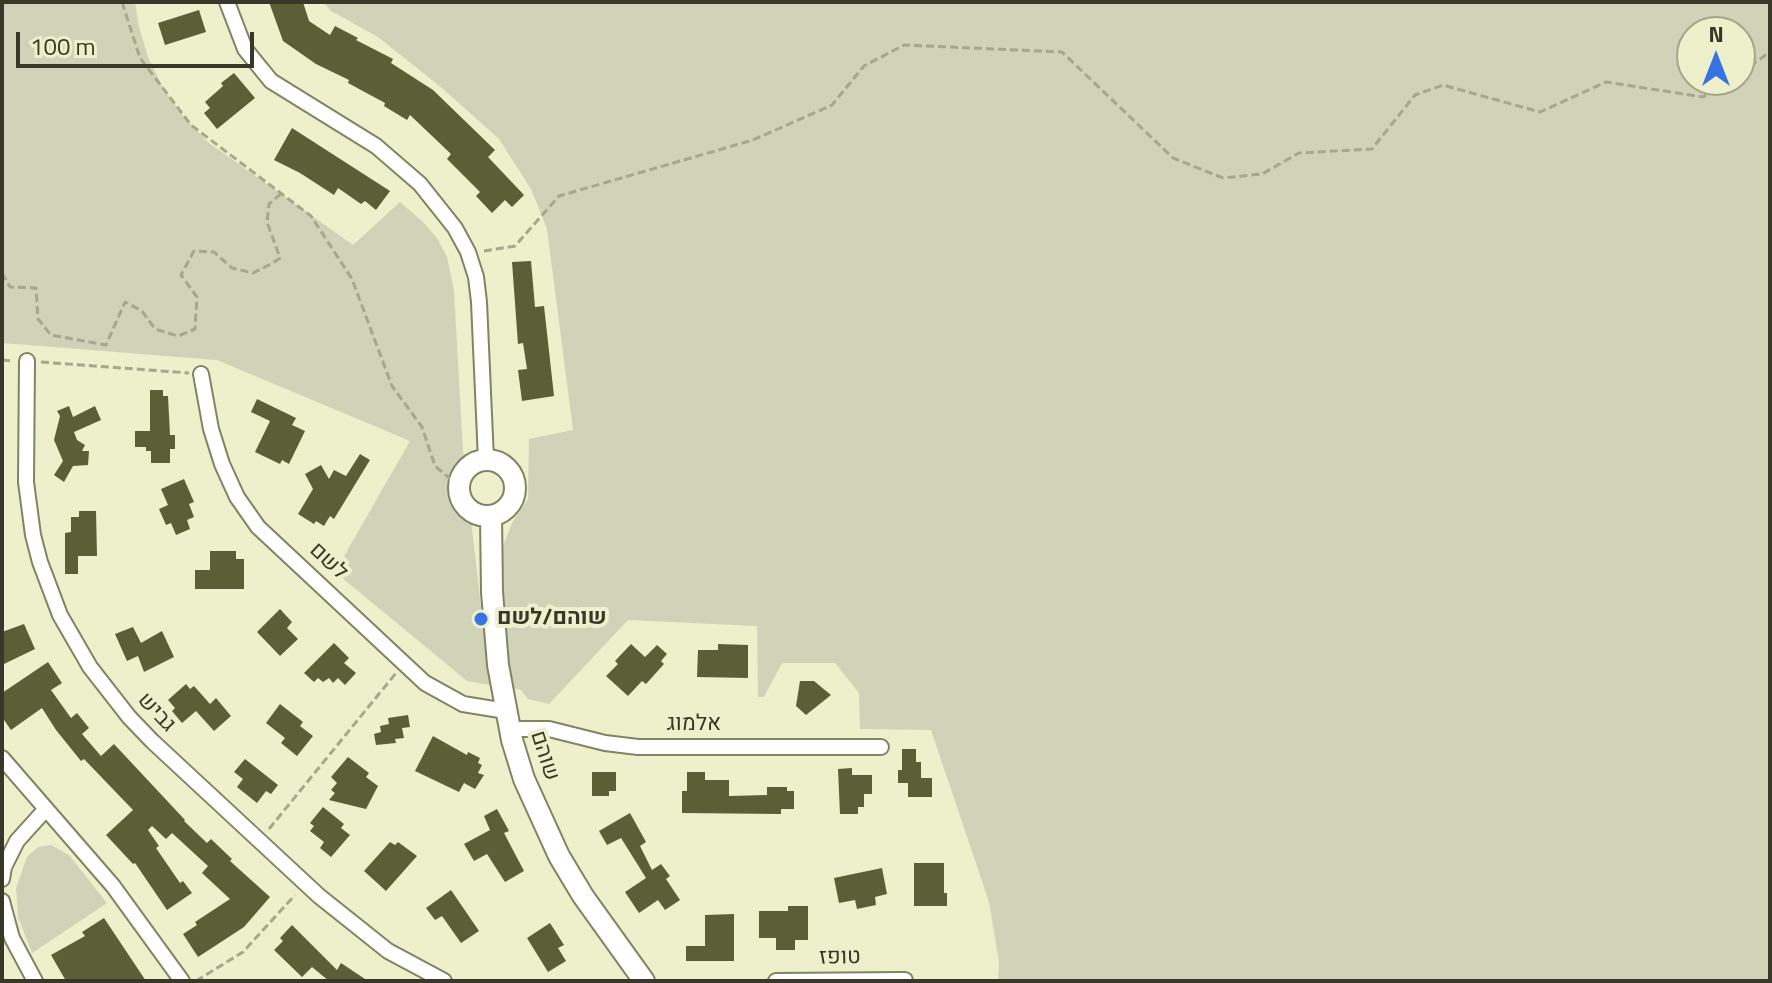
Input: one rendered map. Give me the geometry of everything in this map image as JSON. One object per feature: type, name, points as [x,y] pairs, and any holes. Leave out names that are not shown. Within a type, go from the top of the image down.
[{"type":"street","points":[[227,2],[245,49],[271,81],[352,130],[398,164],[439,205],[468,252],[476,277],[479,302],[486,460]]},
{"type":"street","name":"גביש","points":[[27,361],[28,509],[40,562],[60,615],[90,667],[129,717],[305,883],[388,951],[444,981]]},
{"type":"street","name":"לשם","points":[[201,374],[215,447],[228,481],[247,512],[272,540],[425,683],[454,701],[508,720]]},
{"type":"street","points":[[486,460],[501,462],[508,468],[516,485],[512,503],[491,516],[470,511],[459,495],[466,469],[473,463],[486,460]]},
{"type":"street","name":"שוהם","points":[[491,516],[494,628],[508,720],[524,779],[559,856],[583,896],[644,981]]},
{"type":"street","name":"אלמוג","points":[[508,720],[605,743],[638,747],[881,747]]},
{"type":"street","points":[[2,758],[113,886],[182,981]]},
{"type":"street","points":[[2,879],[4,867],[17,841],[45,810]]},
{"type":"street","points":[[2,901],[12,938],[35,981]]},
{"type":"street","name":"טופז","points":[[776,981],[905,980]]},
{"type":"path","points":[[122,2],[140,58],[191,125],[311,216],[352,279],[392,386],[422,427],[435,466],[459,486]]},
{"type":"path","points":[[468,252],[515,246],[559,196],[753,140],[832,105],[864,66],[904,45],[1062,52],[1173,158],[1223,178],[1262,174],[1299,153],[1372,149],[1415,95],[1443,85],[1540,112],[1606,82],[1676,93]]},
{"type":"path","points":[[2,273],[10,287],[36,288],[38,319],[51,335],[106,345],[125,302],[142,311],[155,329],[178,336],[195,329],[197,297],[181,275],[194,251],[214,252],[232,268],[253,273],[273,263],[280,258],[267,222],[269,204],[282,193]]},
{"type":"path","points":[[27,361],[201,374]]},
{"type":"path","points":[[260,841],[403,664]]},
{"type":"path","points":[[196,981],[243,952],[305,883]]},
{"type":"green space","points":[[2,2],[135,2],[148,57],[163,88],[183,116],[209,143],[353,245],[400,202],[437,238],[447,257],[454,290],[463,451],[490,685],[467,681],[335,572],[410,441],[217,360],[2,343]]},
{"type":"green space","points":[[323,2],[1770,2],[1770,981],[998,981],[999,962],[989,902],[931,730],[860,729],[859,693],[835,663],[782,663],[764,697],[758,697],[757,626],[628,620],[549,704],[528,699],[521,690],[508,687],[502,549],[512,523],[528,499],[529,439],[573,430],[547,229],[531,189],[499,139],[378,37],[331,11]]},
{"type":"green space","points":[[51,845],[69,855],[107,903],[32,953],[18,917],[16,888],[27,857],[38,847]]},
{"type":"building","points":[[269,2],[303,2],[309,21],[330,35],[335,26],[393,59],[391,63],[433,90],[495,150],[488,157],[524,195],[512,207],[505,200],[492,213],[476,196],[480,192],[447,159],[451,154],[410,115],[407,120],[384,106],[385,103],[348,83],[349,80],[316,64],[283,41]]},
{"type":"building","points":[[199,10],[206,32],[165,45],[158,23]]},
{"type":"building","points":[[234,73],[255,98],[217,129],[204,113],[210,108],[205,102]]},
{"type":"building","points":[[292,128],[390,191],[376,210],[338,188],[334,195],[274,160]]},
{"type":"building","points":[[531,261],[535,307],[544,306],[554,396],[522,401],[518,370],[527,369],[523,343],[518,344],[512,262]]},
{"type":"building","points":[[150,390],[163,390],[163,396],[168,396],[170,435],[175,435],[175,449],[170,449],[170,463],[151,463],[151,451],[146,451],[146,447],[135,447],[135,431],[150,431]]},
{"type":"building","points":[[257,399],[296,418],[292,425],[305,431],[289,464],[282,460],[280,464],[255,452],[270,421],[251,412]]},
{"type":"building","points":[[69,406],[73,417],[95,406],[101,420],[74,432],[77,440],[85,445],[82,451],[89,451],[88,465],[73,466],[64,482],[54,475],[63,461],[54,440],[60,416],[57,411]]},
{"type":"building","points":[[360,454],[370,460],[334,519],[330,516],[324,526],[298,514],[313,489],[305,474],[321,465],[329,479],[334,470],[346,476]]},
{"type":"building","points":[[184,479],[194,502],[189,504],[194,517],[187,520],[190,529],[176,535],[171,523],[166,525],[159,509],[168,505],[161,489]]},
{"type":"building","points":[[79,511],[96,511],[97,556],[78,556],[78,574],[65,574],[65,533],[71,532],[71,517],[79,517]]},
{"type":"building","points":[[210,551],[236,551],[236,559],[244,559],[244,589],[195,589],[195,570],[210,570]]},
{"type":"building","points":[[280,609],[292,622],[287,628],[298,639],[280,656],[257,632]]},
{"type":"building","points":[[24,624],[35,649],[2,665],[2,632]]},
{"type":"building","points":[[133,627],[141,643],[162,631],[174,657],[144,672],[138,656],[127,661],[115,634]]},
{"type":"building","points":[[334,643],[349,658],[344,663],[356,673],[345,685],[338,678],[333,683],[329,678],[323,682],[318,678],[314,682],[304,673]]},
{"type":"building","points":[[631,644],[645,657],[657,645],[667,654],[661,661],[664,664],[646,684],[642,681],[628,696],[606,676]]},
{"type":"building","points":[[718,644],[748,645],[748,678],[697,677],[698,650],[718,650]]},
{"type":"building","points":[[48,662],[62,683],[51,690],[71,718],[77,713],[89,728],[82,734],[101,756],[114,744],[184,821],[207,843],[211,839],[270,897],[244,927],[198,957],[183,934],[197,925],[195,922],[230,899],[202,873],[208,866],[172,833],[166,839],[152,826],[148,830],[159,846],[156,848],[180,883],[183,881],[192,893],[167,910],[135,863],[106,835],[133,810],[84,759],[81,761],[42,708],[11,730],[2,717],[2,693]]},
{"type":"building","points":[[800,681],[814,681],[831,695],[806,715],[796,706]]},
{"type":"building","points":[[186,684],[190,689],[194,686],[210,704],[216,698],[231,716],[214,731],[196,711],[182,723],[168,700]]},
{"type":"building","points":[[280,704],[303,722],[300,726],[313,736],[297,756],[281,743],[285,738],[266,723]]},
{"type":"building","points":[[408,715],[410,727],[402,728],[404,738],[395,739],[396,743],[376,745],[374,734],[381,732],[380,726],[389,724],[388,718]]},
{"type":"building","points":[[433,736],[467,755],[468,752],[480,758],[478,763],[482,765],[478,773],[484,775],[475,789],[464,783],[459,792],[415,771]]},
{"type":"building","points":[[902,749],[916,749],[916,762],[921,762],[921,778],[932,778],[932,797],[908,797],[908,783],[898,783],[898,770],[902,770]]},
{"type":"building","points":[[348,757],[369,773],[366,777],[378,786],[366,809],[329,800],[335,793],[331,790],[337,783],[331,777]]},
{"type":"building","points":[[245,759],[278,785],[271,794],[266,791],[257,803],[237,787],[243,779],[234,772]]},
{"type":"building","points":[[852,768],[852,775],[872,775],[872,794],[864,794],[864,807],[858,807],[858,814],[840,814],[838,769]]},
{"type":"building","points":[[592,772],[616,772],[616,791],[609,791],[609,796],[592,796]]},
{"type":"building","points":[[687,772],[705,772],[705,780],[729,780],[729,796],[767,795],[767,787],[787,787],[787,791],[794,791],[794,809],[781,809],[781,814],[682,813],[682,791],[687,791]]},
{"type":"building","points":[[323,807],[344,824],[341,828],[350,835],[331,857],[320,848],[324,842],[310,831],[314,826],[310,823]]},
{"type":"building","points":[[497,809],[509,831],[504,833],[524,871],[505,882],[487,854],[474,861],[464,844],[490,830],[484,816]]},
{"type":"building","points":[[630,813],[646,842],[640,846],[652,870],[661,864],[670,876],[666,879],[680,900],[665,910],[658,900],[639,913],[625,892],[646,878],[621,838],[607,845],[599,831]]},
{"type":"building","points":[[390,842],[395,845],[398,842],[417,856],[386,891],[364,871]]},
{"type":"building","points":[[914,863],[944,863],[947,906],[914,906]]},
{"type":"building","points":[[882,868],[887,894],[875,897],[876,905],[857,909],[855,900],[839,903],[834,878]]},
{"type":"building","points":[[451,890],[479,931],[461,943],[442,916],[435,920],[426,908]]},
{"type":"building","points":[[788,906],[808,906],[808,940],[795,940],[795,950],[776,950],[776,938],[759,938],[759,911],[788,911]]},
{"type":"building","points":[[734,914],[734,961],[686,961],[686,946],[705,946],[705,915]]},
{"type":"building","points":[[104,918],[146,981],[66,981],[51,955],[85,936],[82,932]]},
{"type":"building","points":[[550,923],[564,945],[558,948],[566,961],[548,972],[527,938]]},
{"type":"building","points":[[292,925],[337,970],[341,963],[368,981],[329,981],[312,967],[302,977],[274,950]]},
{"type":"place","name":"שוהם/לשם","points":[[481,619]]}]
